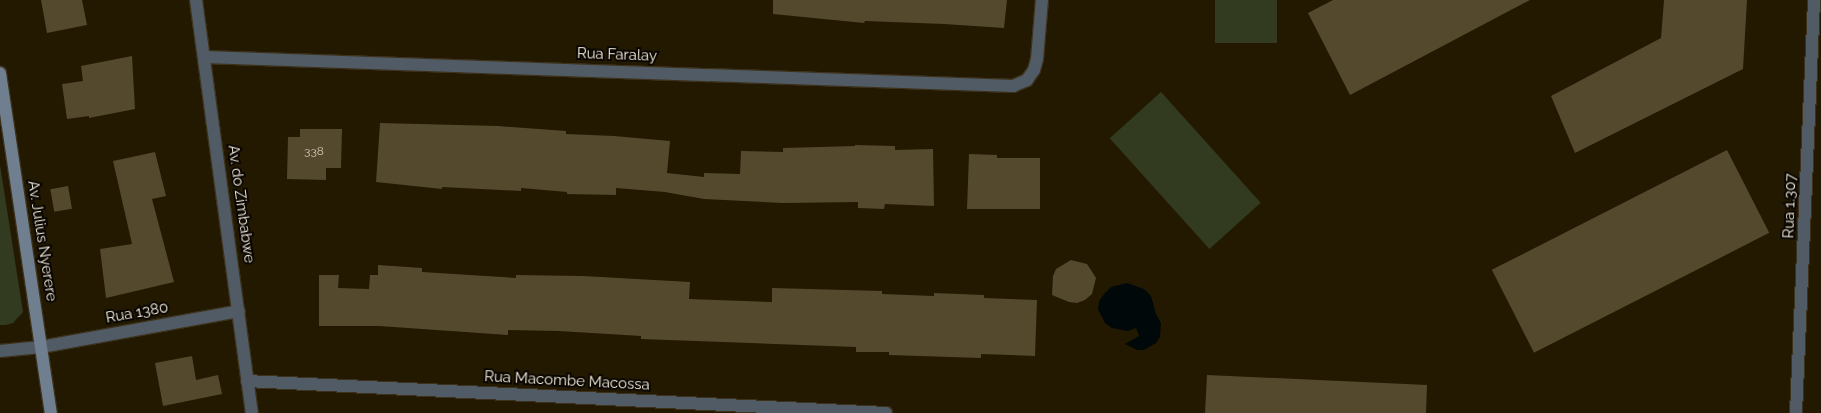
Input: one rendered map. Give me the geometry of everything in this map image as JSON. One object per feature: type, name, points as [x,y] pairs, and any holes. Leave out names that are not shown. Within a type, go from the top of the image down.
[{"type":"main road","name":"Av. Julius Nyerere","points":[[0,73],[51,413]]},
{"type":"street","name":"Av. do Zimbabwe","points":[[196,0],[252,413]]},
{"type":"street","name":"Rua Faralay","points":[[205,57],[1013,86],[1028,80],[1034,70],[1037,59],[1042,0]]},
{"type":"street","name":"Rua 1.307","points":[[1796,413],[1814,0]]},
{"type":"street","name":"Rua 1380","points":[[0,351],[41,347],[239,311]]},
{"type":"street","name":"Rua Macombe Macossa","points":[[247,381],[886,413]]},
{"type":"green space","points":[[1215,0],[1277,0],[1277,43],[1215,43]]},
{"type":"green space","points":[[1161,92],[1261,203],[1209,249],[1110,138]]},
{"type":"green space","points":[[0,165],[23,312],[13,323],[6,325],[0,325]]},
{"type":"shaded area","points":[[1127,283],[1144,289],[1151,296],[1156,314],[1161,323],[1160,337],[1156,343],[1144,350],[1137,350],[1125,344],[1139,336],[1136,328],[1128,331],[1112,328],[1105,323],[1098,309],[1099,301],[1111,287]]},
{"type":"building","points":[[41,0],[82,0],[87,25],[47,33]]},
{"type":"building","points":[[773,0],[1007,0],[1004,28],[865,21],[864,23],[773,14]]},
{"type":"building","points":[[1333,0],[1530,0],[1350,95],[1308,13]]},
{"type":"building","points":[[1664,0],[1747,0],[1743,69],[1575,153],[1551,96],[1661,38]]},
{"type":"building","points":[[132,56],[135,109],[89,118],[89,116],[67,119],[62,84],[83,81],[81,66]]},
{"type":"building","points":[[380,123],[498,126],[566,131],[566,134],[670,141],[667,173],[704,177],[704,173],[740,174],[741,151],[783,152],[783,148],[855,145],[895,146],[895,150],[933,149],[934,206],[885,204],[884,209],[858,208],[858,202],[784,203],[704,199],[665,192],[616,188],[616,195],[567,194],[567,192],[521,188],[521,191],[442,187],[442,189],[376,182]]},
{"type":"building","points":[[300,129],[342,129],[341,168],[326,168],[326,180],[287,179],[288,137],[300,137]]},
{"type":"building","points":[[1727,150],[1769,233],[1534,353],[1492,270]]},
{"type":"building","points":[[155,152],[166,196],[152,199],[174,282],[106,298],[100,249],[132,244],[113,161]]},
{"type":"building","points":[[969,154],[997,155],[997,158],[1040,158],[1040,209],[967,209]]},
{"type":"building","points":[[68,186],[72,209],[54,212],[50,189]]},
{"type":"building","points":[[1071,260],[1087,264],[1096,278],[1092,294],[1085,300],[1077,303],[1052,295],[1053,276],[1056,269]]},
{"type":"building","points":[[378,265],[422,268],[422,272],[516,278],[516,275],[583,276],[690,282],[689,299],[772,302],[772,288],[882,291],[882,294],[934,296],[934,293],[984,295],[984,298],[1037,300],[1035,356],[981,354],[981,358],[889,355],[889,352],[856,352],[856,347],[641,339],[641,336],[559,331],[508,330],[508,335],[379,326],[319,326],[319,275],[339,275],[338,288],[369,289],[370,275],[378,275]]},
{"type":"building","points":[[192,356],[196,380],[218,375],[222,394],[163,406],[155,363]]},
{"type":"building","points":[[1207,375],[1427,385],[1426,413],[1205,413]]}]
